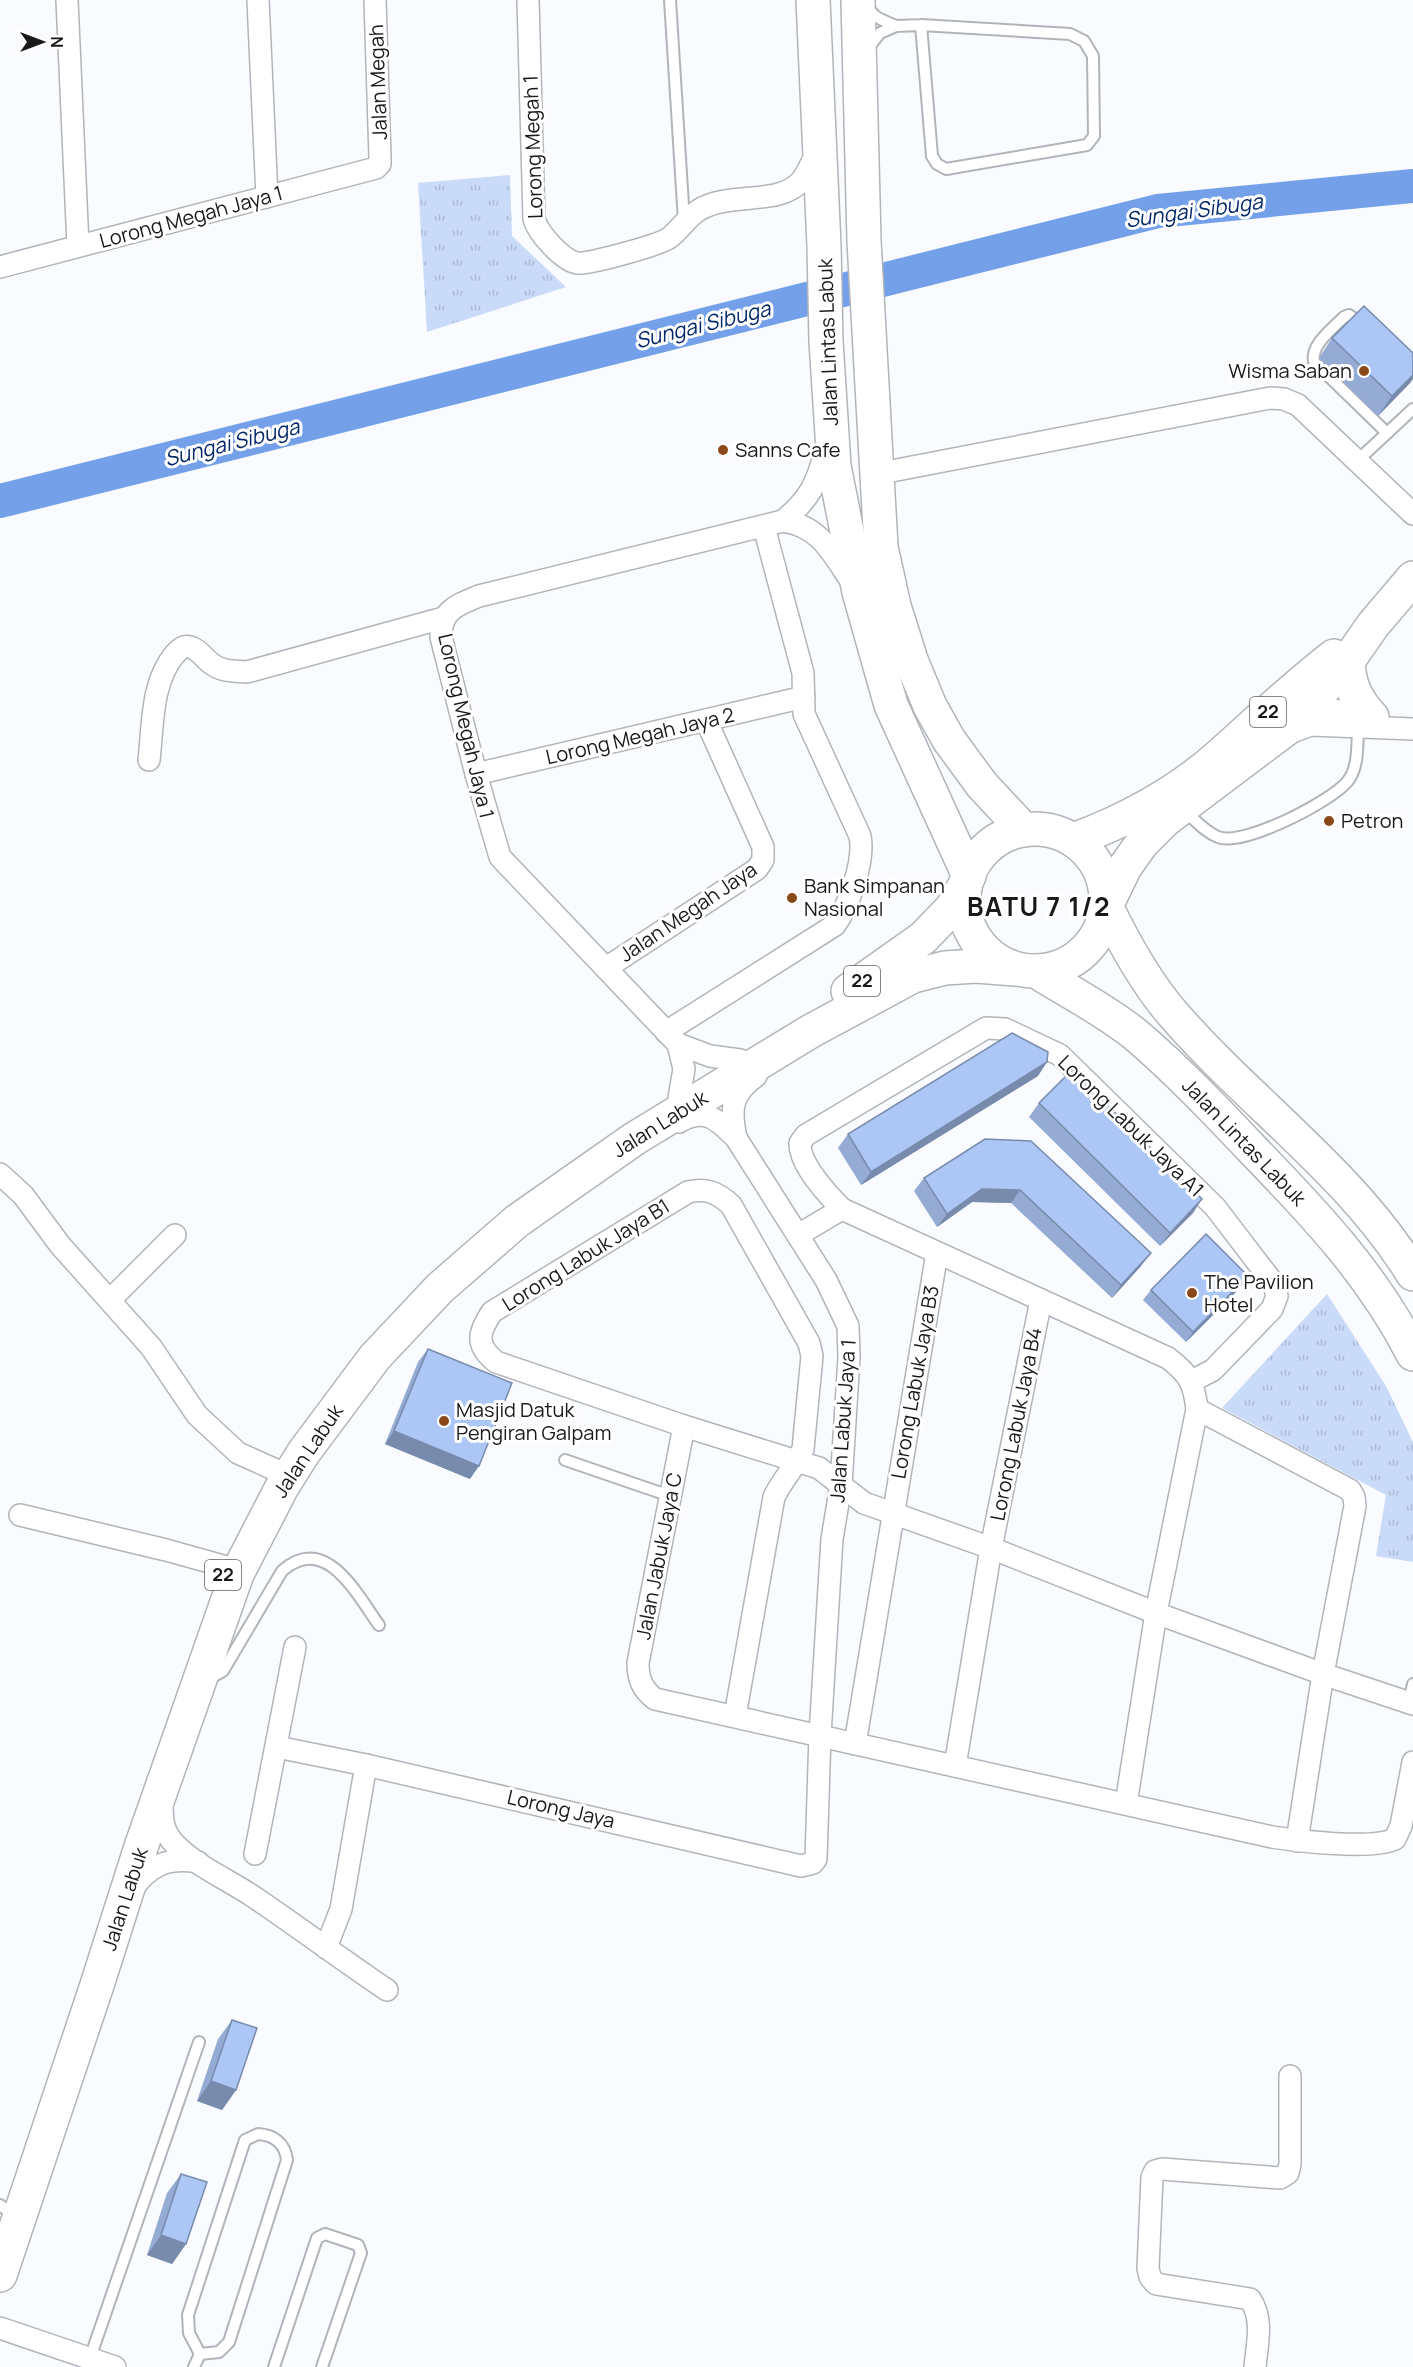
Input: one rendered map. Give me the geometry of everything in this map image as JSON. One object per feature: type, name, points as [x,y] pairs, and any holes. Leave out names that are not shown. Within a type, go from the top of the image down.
[{"type":"main road","name":"Jalan Lintas Labuk","points":[[813,0],[826,341],[834,466],[859,592],[891,705],[968,880]]},
{"type":"main road","name":"Jalan Lintas Labuk","points":[[858,0],[864,241],[881,547],[894,606],[911,660],[930,706],[949,740],[982,785],[1024,830]]},
{"type":"main road","points":[[1106,906],[1125,867],[1142,843],[1165,820],[1177,800],[1279,736],[1311,706],[1333,665],[1373,625],[1413,578]]},
{"type":"main road","name":"22","points":[[1073,840],[1177,800],[1219,756],[1333,665]]},
{"type":"main road","points":[[1333,665],[1349,679],[1361,706],[1365,722]]},
{"type":"main road","points":[[1219,756],[1238,748],[1285,709],[1295,705],[1311,706]]},
{"type":"main road","name":"22","points":[[968,880],[985,850],[1003,837],[1024,830],[1041,829],[1073,840],[1092,857],[1099,868],[1106,893],[1106,906],[1101,927],[1090,945],[1075,959],[1056,968],[1025,970]]},
{"type":"main road","points":[[968,880],[964,905],[969,926],[980,945],[995,959],[1025,970]]},
{"type":"main road","name":"Jalan Labuk","points":[[2,2217],[186,1671],[227,1567],[248,1522],[278,1471],[381,1334],[411,1298],[453,1257],[565,1174],[679,1098],[857,985],[922,938],[952,908],[968,880]]},
{"type":"main road","name":"Jalan Lintas Labuk","points":[[1106,906],[1126,944],[1171,1012],[1319,1159],[1410,1264]]},
{"type":"main road","name":"Jalan Labuk","points":[[0,2275],[200,1676],[237,1574],[282,1487],[304,1452],[375,1357],[440,1288],[494,1239],[634,1139],[811,1031],[913,976],[945,968],[976,966],[1025,970]]},
{"type":"main road","name":"Jalan Lintas Labuk","points":[[1025,970],[1104,1012],[1136,1035],[1236,1132],[1324,1224],[1365,1275],[1413,1354]]},
{"type":"street","points":[[67,0],[78,246]]},
{"type":"street","points":[[258,0],[267,197]]},
{"type":"street","name":"Jalan Megah","points":[[375,0],[380,164]]},
{"type":"street","name":"Lorong Megah 1","points":[[528,0],[534,219],[539,233],[570,261],[582,264],[657,244],[670,237],[699,210],[714,203],[782,194],[802,179],[820,146]]},
{"type":"street","name":"Lorong Megah Jaya 1","points":[[0,267],[376,168],[380,164]]},
{"type":"street","points":[[876,474],[1270,398],[1284,399],[1298,405],[1413,514]]},
{"type":"street","points":[[773,524],[799,507],[811,492],[818,479],[831,431]]},
{"type":"street","points":[[773,524],[798,523],[816,534],[825,543],[859,592]]},
{"type":"street","points":[[679,1098],[684,1069],[672,1038],[835,925],[845,911],[861,853],[861,836],[804,714],[803,674],[773,524]]},
{"type":"street","name":"Lorong Megah Jaya 1","points":[[740,1060],[698,1053],[672,1038],[500,856],[476,774],[441,637],[443,618],[452,609],[479,596],[773,524]]},
{"type":"street","points":[[149,760],[161,678],[169,662],[181,648],[187,646],[194,648],[212,664],[226,671],[247,672],[443,618]]},
{"type":"street","name":"Lorong Megah Jaya 2","points":[[476,774],[804,697]]},
{"type":"street","points":[[1311,706],[1365,722]]},
{"type":"street","name":"Jalan Megah Jaya","points":[[606,968],[757,869],[763,860],[763,847],[706,720]]},
{"type":"street","points":[[1279,736],[1311,725],[1365,722],[1413,727]]},
{"type":"street","name":"Lorong Labuk Jaya A1","points":[[842,1209],[824,1191],[801,1153],[802,1139],[986,1028],[1005,1029],[1060,1055],[1215,1207],[1274,1284],[1277,1296],[1272,1309],[1213,1370],[1192,1381]]},
{"type":"street","points":[[736,1138],[732,1117],[733,1107],[736,1095],[742,1086],[789,1053],[811,1031]]},
{"type":"street","points":[[634,1139],[667,1129],[690,1116],[701,1114],[720,1122],[736,1138]]},
{"type":"street","name":"Jalan Labuk Jaya 1","points":[[736,1138],[826,1280],[848,1326],[849,1357],[841,1485],[832,1539],[820,1735]]},
{"type":"street","points":[[0,1174],[23,1195],[60,1245],[151,1347],[197,1415],[238,1453],[278,1471]]},
{"type":"street","name":"Lorong Labuk Jaya B1","points":[[796,1461],[803,1449],[812,1356],[809,1343],[731,1205],[721,1195],[709,1190],[688,1192],[492,1312],[483,1326],[480,1339],[486,1353],[496,1362],[684,1426],[796,1461],[819,1468],[864,1503],[991,1548],[1156,1613],[1323,1674],[1412,1697]]},
{"type":"street","points":[[798,1235],[842,1209],[1168,1358],[1184,1370],[1192,1381],[1197,1409],[1156,1613],[1126,1804]]},
{"type":"street","points":[[110,1300],[175,1235]]},
{"type":"street","name":"Lorong Labuk Jaya B3","points":[[855,1744],[937,1252]]},
{"type":"street","name":"Lorong Labuk Jaya B4","points":[[956,1766],[991,1548],[1041,1300]]},
{"type":"street","points":[[1197,1409],[1350,1490],[1354,1497],[1355,1506],[1323,1674],[1297,1841]]},
{"type":"street","name":"Jalan Jabuk Jaya C","points":[[684,1426],[638,1663],[638,1674],[642,1686],[655,1699],[735,1716]]},
{"type":"street","points":[[796,1461],[774,1497],[735,1716],[1297,1841],[1380,1844],[1395,1839],[1401,1826],[1413,1762]]},
{"type":"street","points":[[20,1515],[227,1567]]},
{"type":"street","points":[[255,1854],[295,1647]]},
{"type":"street","name":"Lorong Jaya","points":[[366,1765],[801,1866],[813,1863],[817,1854],[820,1735]]},
{"type":"street","points":[[277,1747],[366,1765],[341,1909],[326,1948]]},
{"type":"street","points":[[162,1789],[162,1817],[165,1830],[171,1840],[198,1862],[250,1895],[387,1990]]},
{"type":"street","points":[[124,1901],[138,1881],[159,1864],[174,1860],[198,1862]]},
{"type":"street","points":[[1256,2367],[1259,2322],[1256,2307],[1250,2299],[1156,2284],[1150,2277],[1148,2268],[1152,2177],[1155,2171],[1162,2169],[1281,2178],[1288,2173],[1290,2164],[1290,2076]]},
{"type":"street","points":[[0,2328],[115,2367]]},
{"type":"lane","points":[[670,0],[684,222]]},
{"type":"lane","points":[[867,0],[870,11],[879,19],[896,26]]},
{"type":"lane","points":[[862,140],[870,120],[869,45],[880,33],[896,26],[921,25],[1070,34],[1084,41],[1093,56],[1094,136],[1091,142],[1087,145],[946,169],[937,164],[932,156],[921,25]]},
{"type":"lane","points":[[1372,333],[1356,318],[1349,315],[1344,317],[1315,348],[1312,355],[1314,362],[1387,433]]},
{"type":"lane","points":[[1356,462],[1413,409]]},
{"type":"lane","points":[[1373,625],[1413,598]]},
{"type":"lane","points":[[1177,800],[1206,830],[1218,837],[1233,839],[1262,832],[1312,806],[1348,782],[1356,764],[1365,722]]},
{"type":"lane","points":[[565,1460],[670,1496]]},
{"type":"lane","points":[[200,1676],[214,1676],[223,1671],[282,1571],[292,1563],[311,1559],[328,1563],[341,1572],[379,1625]]},
{"type":"lane","points":[[90,2358],[200,2042]]},
{"type":"lane","points":[[266,2134],[279,2142],[286,2153],[287,2160],[229,2342],[219,2352],[200,2355],[189,2333],[189,2315],[245,2140],[252,2135],[266,2134]]},
{"type":"lane","points":[[274,2367],[317,2238],[326,2234],[358,2246],[361,2253],[322,2367]]},
{"type":"lane","points":[[194,2367],[200,2355]]},
{"type":"green space","points":[[510,175],[512,236],[566,287],[427,332],[418,183]]},
{"type":"green space","points":[[1327,1294],[1386,1386],[1413,1442],[1413,1562],[1376,1556],[1386,1495],[1222,1408]]},
{"type":"building","points":[[1364,306],[1413,353],[1413,375],[1392,396],[1332,338]]},
{"type":"building","points":[[1012,1033],[1048,1052],[1047,1062],[871,1172],[848,1134]]},
{"type":"building","points":[[1072,1070],[1202,1199],[1170,1233],[1039,1103]]},
{"type":"building","points":[[985,1139],[1031,1141],[1151,1253],[1121,1285],[1020,1190],[982,1189],[947,1214],[924,1178]]},
{"type":"building","name":"The Pavilion Hotel","points":[[1206,1234],[1248,1276],[1193,1332],[1151,1290]]},
{"type":"building","name":"Masjid Datuk Pengiran Galpam","points":[[428,1349],[512,1383],[479,1466],[394,1431]]},
{"type":"building","points":[[232,2020],[257,2028],[236,2090],[211,2081]]},
{"type":"building","points":[[181,2174],[207,2182],[186,2244],[161,2235]]},
{"type":"waterway","name":"Sungai Sibuga","points":[[0,501],[1158,211],[1413,186]]},
{"type":"place","name":"Wisma Saban","points":[[1364,371]]},
{"type":"place","name":"Sanns Cafe","points":[[723,450]]},
{"type":"place","name":"Petron","points":[[1329,821]]},
{"type":"place","name":"Bank Simpanan Nasional","points":[[792,898]]},
{"type":"place","name":"The Pavilion Hotel","points":[[1192,1293]]},
{"type":"place","name":"Masjid Datuk Pengiran Galpam","points":[[444,1421]]},
{"type":"district","name":"BATU 7 1/2","points":[[1039,907]]}]
